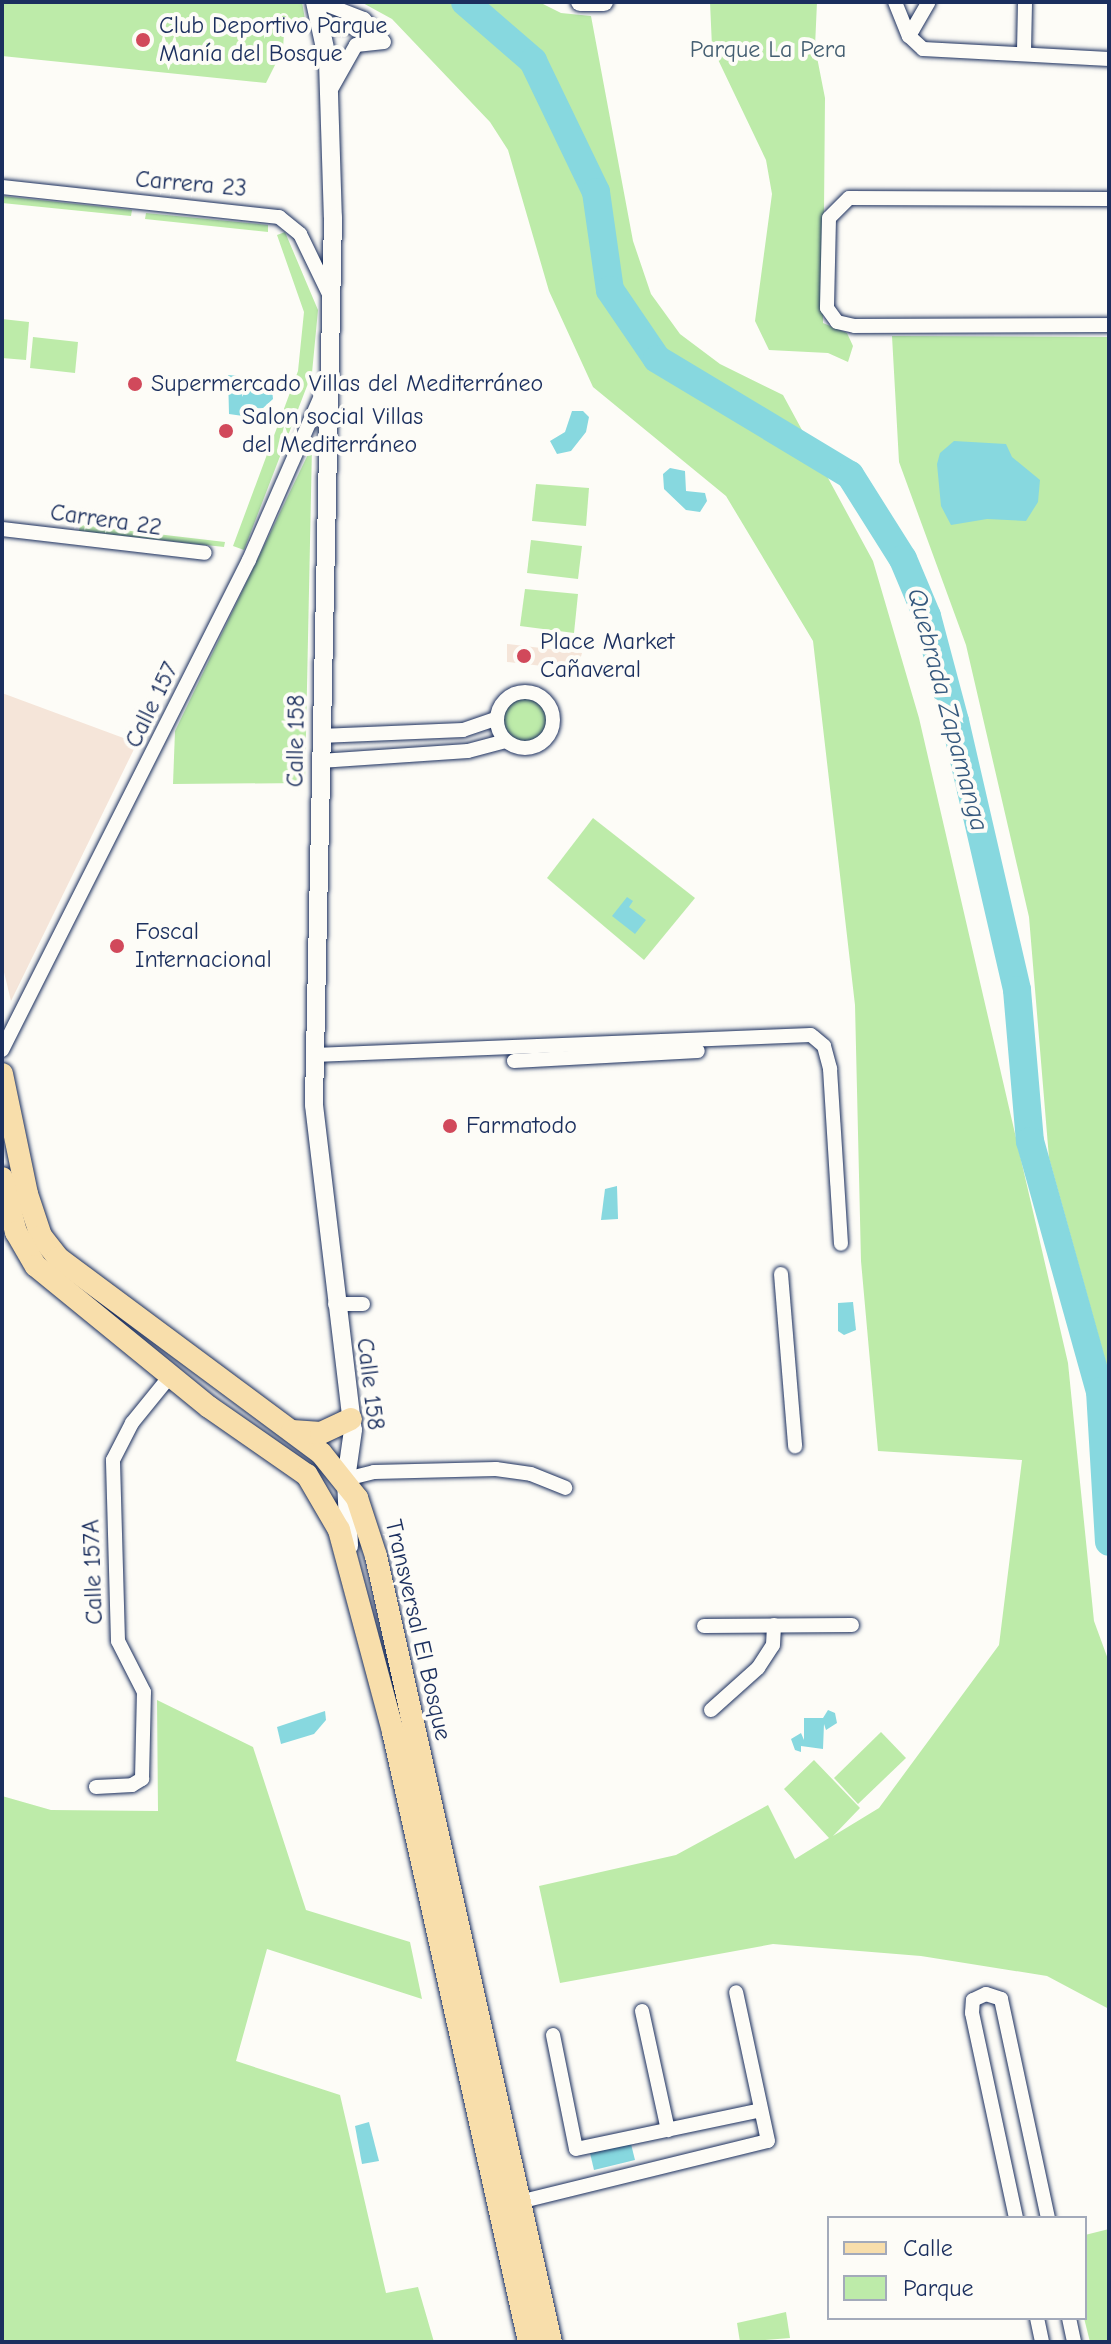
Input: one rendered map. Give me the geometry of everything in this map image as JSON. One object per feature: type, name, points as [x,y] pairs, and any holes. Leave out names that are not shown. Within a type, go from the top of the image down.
[{"type":"main road","name":"Transversal El Bosque","points":[[2,1074],[30,1205],[41,1236],[58,1258],[168,1336],[346,1479],[376,1556],[551,2342]]},
{"type":"main road","name":"Transversal El Bosque","points":[[2,1178],[16,1232],[36,1266],[171,1375],[307,1475],[339,1530],[350,1564],[529,2342]]},
{"type":"main road","points":[[288,1430],[321,1433],[351,1419]]},
{"type":"street","name":"Calle 158","points":[[318,2],[330,91],[330,375],[314,1055],[316,1132],[354,1446],[346,1479],[350,1564]]},
{"type":"street","points":[[318,2],[364,19],[384,42]]},
{"type":"street","points":[[580,2],[604,2]]},
{"type":"street","points":[[895,2],[909,36],[923,49],[1024,51],[1109,59]]},
{"type":"street","points":[[909,36],[929,2]]},
{"type":"street","points":[[1024,51],[1025,2]]},
{"type":"street","points":[[322,25],[361,28],[384,42]]},
{"type":"street","points":[[330,91],[356,45],[384,42]]},
{"type":"street","name":"Carrera 23","points":[[2,187],[279,217],[300,234],[330,296]]},
{"type":"street","points":[[1109,199],[849,198],[829,218],[827,308],[837,322],[855,326],[1109,325]]},
{"type":"street","name":"Calle 157","points":[[2,1050],[249,560],[330,375]]},
{"type":"street","name":"Carrera 22","points":[[2,529],[205,553]]},
{"type":"street","points":[[320,736],[463,730],[497,718],[509,696],[526,691],[542,697],[552,711],[551,728],[541,742],[521,750],[505,741],[497,718]]},
{"type":"street","points":[[320,761],[468,751],[505,741]]},
{"type":"street","points":[[514,1061],[699,1050],[803,1033],[824,1046],[832,1086],[841,1244]]},
{"type":"street","points":[[314,1055],[699,1050]]},
{"type":"street","points":[[781,1274],[795,1446]]},
{"type":"street","points":[[335,1304],[363,1304]]},
{"type":"street","name":"Calle 157A","points":[[96,1787],[132,1785],[142,1779],[144,1692],[118,1641],[113,1460],[132,1423],[171,1375]]},
{"type":"street","points":[[307,1475],[346,1479],[428,1476],[496,1469],[531,1474],[565,1488]]},
{"type":"street","points":[[711,1710],[758,1668],[773,1645],[774,1625]]},
{"type":"street","points":[[704,1626],[852,1625]]},
{"type":"street","points":[[519,2202],[768,2141],[736,1992]]},
{"type":"street","points":[[1016,2216],[972,2013],[973,2000],[986,1994],[1001,1999],[1048,2216]]},
{"type":"street","points":[[642,2011],[668,2130]]},
{"type":"street","points":[[553,2035],[576,2149],[761,2110]]},
{"type":"street","points":[[1037,2320],[1042,2342]]},
{"type":"street","points":[[1069,2320],[1074,2342]]},
{"type":"shaded area","points":[[507,644],[582,653],[577,670],[507,662]]},
{"type":"shaded area","points":[[2,693],[137,743],[11,1001],[2,964]]},
{"type":"green space","name":"Club Deportivo Parque Manía del Bosque","points":[[2,2],[302,2],[307,31],[284,33],[283,49],[266,83],[2,56]]},
{"type":"green space","points":[[361,2],[539,2],[561,13],[591,16],[633,241],[651,294],[680,334],[720,364],[783,395],[873,561],[919,718],[1068,1363],[1094,1621],[1109,1662],[1109,2009],[1047,1976],[921,1956],[773,1944],[560,1983],[539,1886],[676,1855],[768,1805],[795,1859],[829,1838],[784,1789],[814,1760],[860,1808],[833,1836],[879,1808],[999,1645],[1022,1460],[878,1451],[861,1261],[855,1005],[813,641],[726,496],[593,387],[549,291],[508,150],[490,122],[392,19]]},
{"type":"green space","name":"Parque La Pera","points":[[710,2],[817,2],[815,47],[825,98],[823,323],[847,333],[853,346],[848,362],[828,353],[769,350],[755,321],[772,194],[766,160],[712,47]]},
{"type":"green space","points":[[2,196],[132,210],[131,216],[2,203]]},
{"type":"green space","points":[[146,213],[268,225],[268,232],[145,219]]},
{"type":"green space","points":[[285,232],[318,310],[312,373],[244,550],[233,546],[298,371],[304,312],[277,235]]},
{"type":"green space","points":[[2,319],[29,322],[26,360],[2,358]]},
{"type":"green space","points":[[892,336],[1109,337],[1109,1374],[1049,1158],[1029,917],[966,645],[899,462]]},
{"type":"green space","points":[[33,337],[78,342],[75,373],[30,368]]},
{"type":"green space","points":[[312,446],[305,783],[173,784],[175,731]]},
{"type":"green space","points":[[536,484],[589,488],[586,526],[532,521]]},
{"type":"green space","points":[[80,525],[225,542],[224,547],[79,531]]},
{"type":"green space","points":[[531,540],[582,546],[578,579],[527,573]]},
{"type":"green space","points":[[525,589],[578,594],[574,633],[520,626]]},
{"type":"green space","points":[[525,693],[543,700],[550,718],[543,736],[525,743],[507,736],[500,718],[507,700]]},
{"type":"green space","points":[[593,818],[695,898],[644,960],[547,878]]},
{"type":"green space","points":[[157,1700],[253,1747],[306,1910],[410,1942],[422,1999],[267,1949],[236,2061],[340,2095],[386,2293],[418,2287],[434,2342],[2,2342],[2,1796],[51,1810],[158,1811]]},
{"type":"green space","points":[[881,1732],[906,1758],[858,1804],[834,1778]]},
{"type":"green space","points":[[1109,2229],[1109,2342],[1090,2342],[1084,2320],[1087,2320],[1087,2234]]},
{"type":"green space","points":[[786,2312],[790,2338],[740,2342],[737,2323]]},
{"type":"water","points":[[228,375],[271,379],[273,399],[262,409],[248,406],[243,416],[229,414]]},
{"type":"water","points":[[572,411],[583,411],[589,417],[586,432],[571,451],[557,454],[550,441],[565,432]]},
{"type":"water","points":[[954,441],[1006,444],[1012,457],[1040,480],[1038,502],[1026,521],[987,519],[951,525],[941,506],[937,464],[940,453]]},
{"type":"water","points":[[670,468],[685,471],[686,491],[705,493],[707,501],[700,512],[686,510],[664,489],[663,474]]},
{"type":"water","points":[[627,897],[633,901],[629,907],[646,920],[635,934],[612,916]]},
{"type":"water","points":[[617,1186],[618,1219],[601,1220],[605,1189]]},
{"type":"water","points":[[853,1302],[856,1330],[844,1335],[838,1331],[838,1303]]},
{"type":"water","points":[[828,1710],[835,1713],[837,1723],[826,1730],[824,1724],[823,1749],[801,1746],[801,1752],[795,1750],[791,1739],[801,1733],[804,1740],[804,1718],[823,1718]]},
{"type":"water","points":[[325,1711],[326,1720],[314,1734],[281,1744],[277,1727]]},
{"type":"water","points":[[369,2122],[379,2161],[362,2164],[355,2126]]},
{"type":"water","points":[[631,2144],[635,2160],[594,2170],[590,2153]]},
{"type":"waterway","name":"Quebrada Zapamanga","points":[[465,2],[533,61],[596,192],[610,290],[657,359],[850,475],[903,559],[927,616],[955,721],[1017,990],[1030,1141],[1100,1391],[1109,1542]]},
{"type":"place","name":"Club Deportivo Parque Manía del Bosque","points":[[143,40]]},
{"type":"place","name":"Supermercado Villas del Mediterráneo","points":[[135,384]]},
{"type":"place","name":"Salon social Villas del Mediterráneo","points":[[226,431]]},
{"type":"place","name":"Place Market Cañaveral","points":[[524,656]]},
{"type":"place","name":"Foscal Internacional","points":[[117,946]]},
{"type":"place","name":"Farmatodo","points":[[450,1126]]}]
